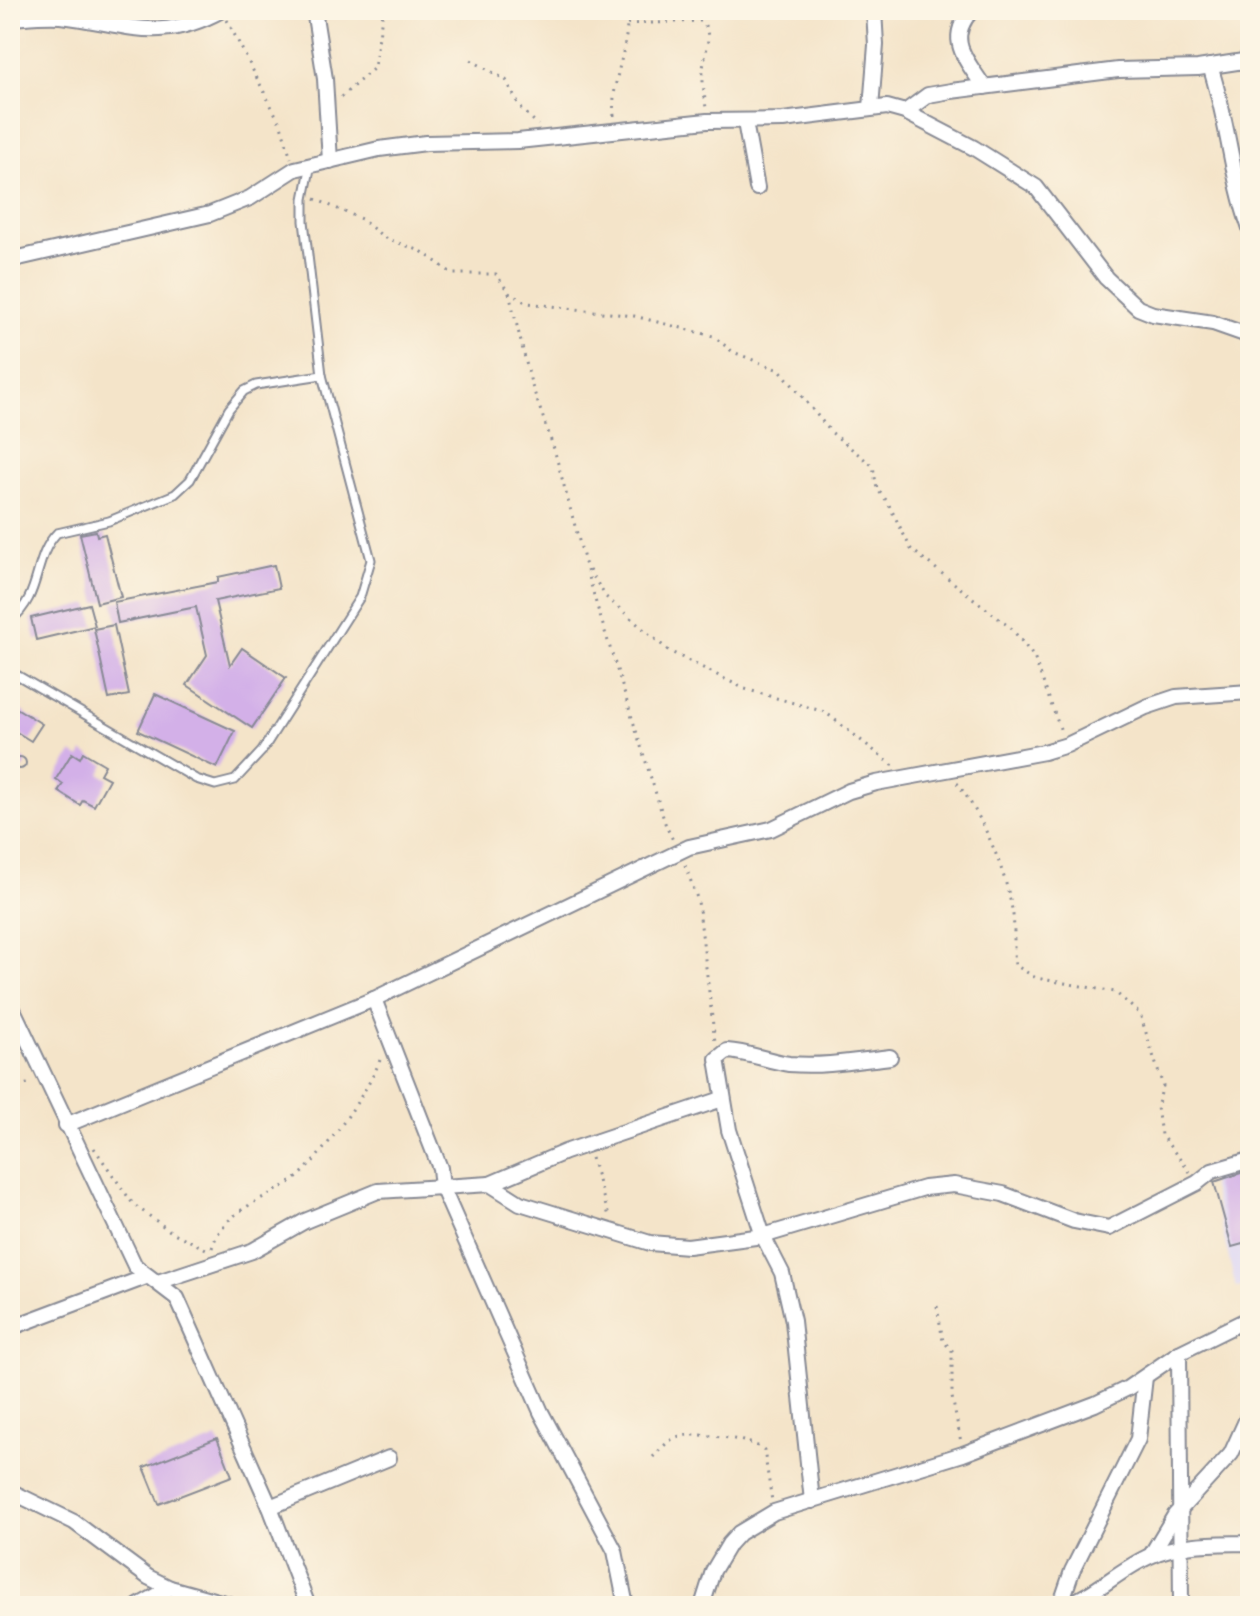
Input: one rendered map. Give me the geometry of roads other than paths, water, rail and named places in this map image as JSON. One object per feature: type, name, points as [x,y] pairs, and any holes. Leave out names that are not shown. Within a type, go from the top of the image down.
[{"type":"street","points":[[10,18],[59,16],[114,27],[164,30],[186,27],[222,10]]},
{"type":"street","points":[[314,10],[327,104],[330,161]]},
{"type":"street","points":[[871,108],[876,45],[874,10]]},
{"type":"street","points":[[972,10],[960,23],[958,38],[963,54],[984,87]]},
{"type":"street","points":[[905,112],[933,94],[1118,70],[1210,66],[1250,60]]},
{"type":"street","points":[[1210,66],[1219,94],[1230,164],[1250,229]]},
{"type":"street","points":[[10,260],[210,214],[250,198],[295,169],[311,163],[426,143],[563,138],[707,121],[745,122],[871,108],[905,112],[1013,171],[1036,187],[1106,278],[1138,308],[1153,314],[1213,323],[1250,336]]},
{"type":"street","points":[[745,122],[757,188]]},
{"type":"street","points":[[66,1125],[374,999],[701,842],[771,829],[849,791],[905,775],[998,762],[1067,745],[1162,701],[1250,692]]},
{"type":"street","points":[[374,999],[385,1035],[405,1074],[440,1168],[442,1187],[541,1412],[615,1551],[626,1606]]},
{"type":"street","points":[[10,1003],[135,1266],[177,1298],[270,1507],[308,1606]]},
{"type":"street","points":[[812,1501],[793,1321],[782,1273],[763,1236],[722,1099],[717,1059],[727,1051],[815,1066],[890,1057]]},
{"type":"street","points":[[10,1328],[152,1280],[252,1251],[305,1221],[365,1195],[397,1188],[477,1188],[565,1152],[588,1147],[722,1099]]},
{"type":"street","points":[[490,1184],[520,1203],[668,1246],[763,1236],[924,1188],[954,1185],[1003,1194],[1074,1221],[1109,1228],[1197,1183],[1212,1171],[1250,1160]]},
{"type":"street","points":[[703,1606],[713,1571],[729,1544],[739,1533],[774,1512],[963,1454],[1095,1404],[1145,1377],[1179,1353],[1250,1318]]},
{"type":"street","points":[[1179,1353],[1181,1606]]},
{"type":"street","points":[[1062,1606],[1072,1571],[1138,1439],[1145,1377]]},
{"type":"street","points":[[1151,1555],[1180,1509],[1222,1467],[1250,1412]]},
{"type":"street","points":[[270,1507],[389,1458]]},
{"type":"street","points":[[10,1491],[74,1522],[148,1577],[170,1588],[235,1606]]},
{"type":"street","points":[[1062,1606],[1092,1594],[1116,1575],[1151,1555],[1181,1547],[1250,1543]]},
{"type":"street","points":[[138,1606],[170,1588]]},
{"type":"lane","points":[[10,671],[203,783],[221,785],[241,777],[262,751],[353,607],[370,567],[368,545],[322,375],[307,259],[305,194],[311,163]]},
{"type":"lane","points":[[10,621],[32,598],[46,551],[57,533],[109,521],[175,494],[190,480],[229,409],[244,391],[256,385],[322,375]]}]
